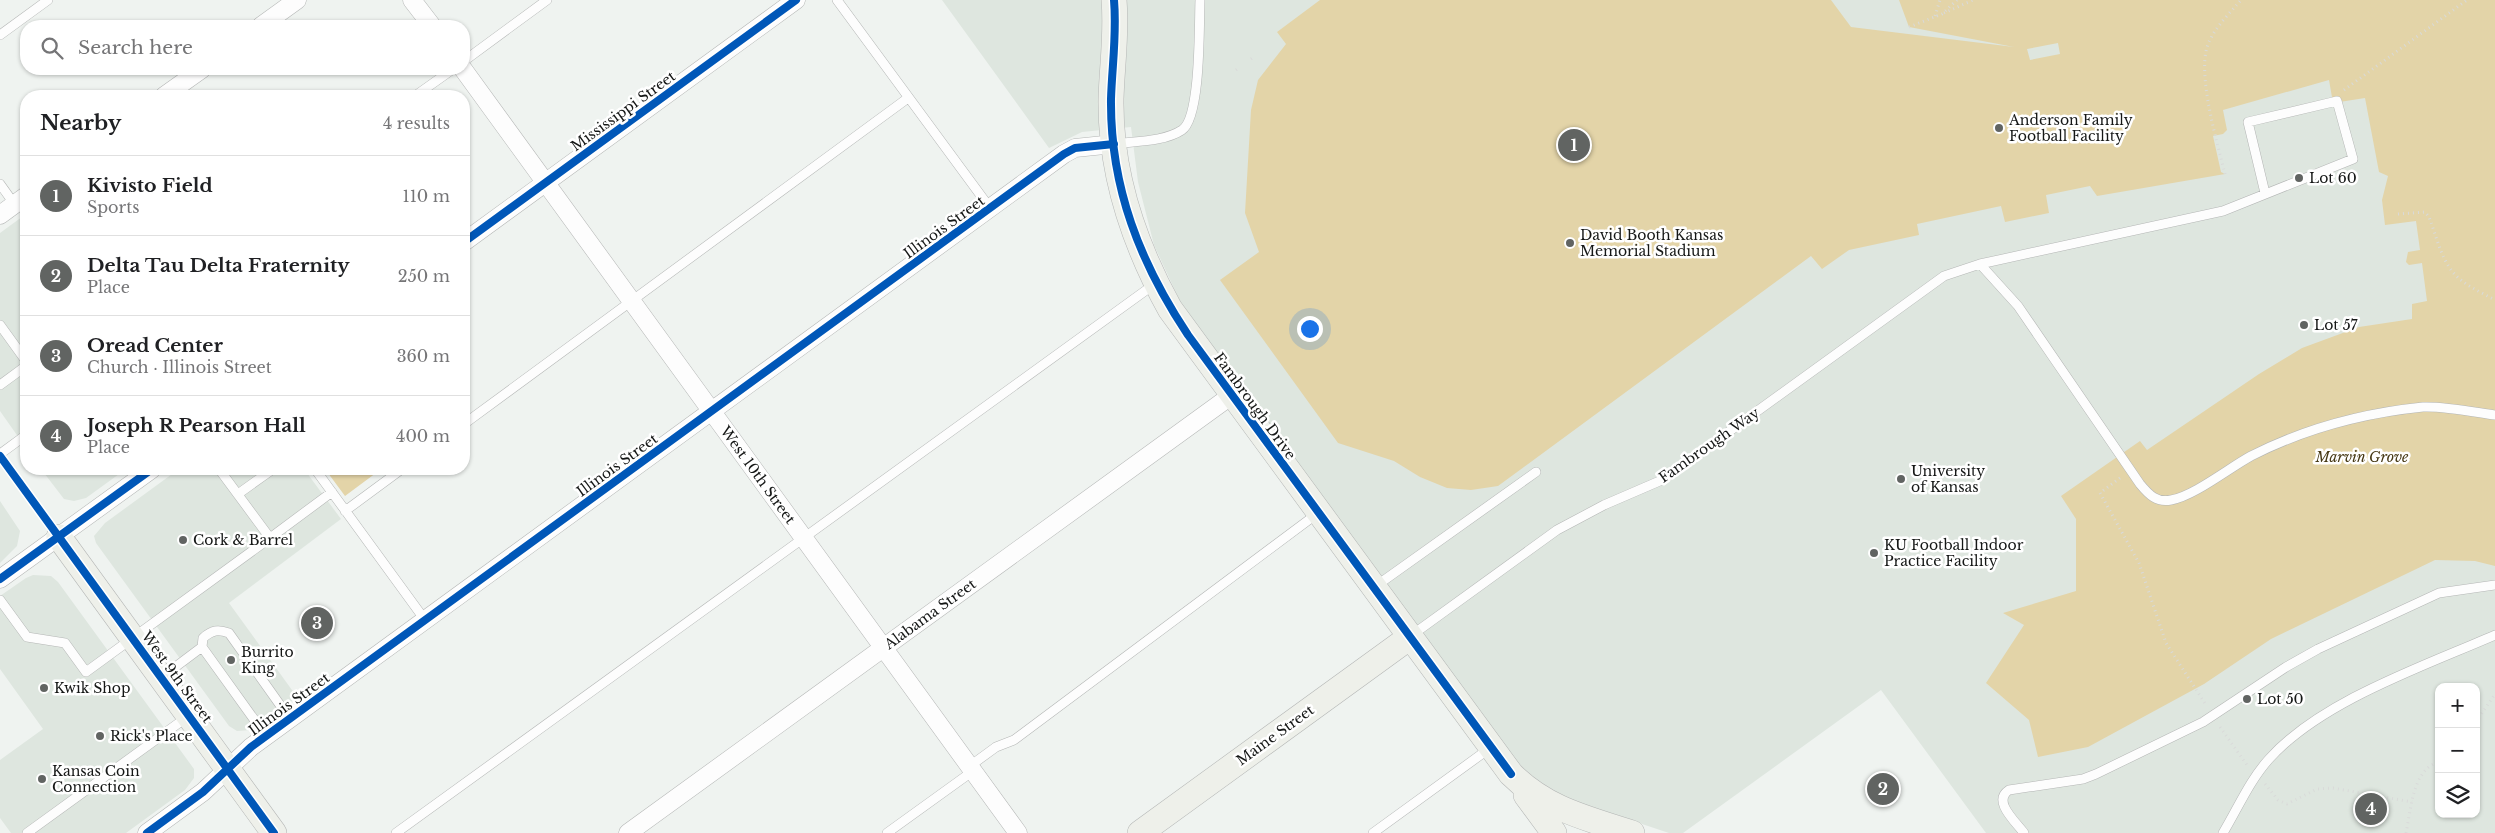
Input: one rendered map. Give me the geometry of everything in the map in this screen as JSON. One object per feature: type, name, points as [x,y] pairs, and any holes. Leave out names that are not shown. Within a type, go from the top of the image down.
[{"type":"street","points":[[269,20],[297,0]]},
{"type":"street","points":[[412,0],[427,20]]},
{"type":"street","name":"Mississippi Street","points":[[470,238],[796,0]]},
{"type":"street","name":"Fambrough Drive","points":[[1114,0],[1117,27],[1111,99],[1114,144],[1128,214],[1134,234],[1156,283],[1184,329],[1510,774],[1522,786],[1550,804],[1632,833]]},
{"type":"street","points":[[172,90],[194,75]]},
{"type":"street","name":"West 10th Street","points":[[467,75],[1018,833]]},
{"type":"street","name":"Illinois Street","points":[[147,833],[203,792],[266,736],[1064,154],[1075,148],[1114,144]]},
{"type":"street","points":[[0,215],[20,201]]},
{"type":"street","name":"Alabama Street","points":[[628,833],[1232,395]]},
{"type":"street","points":[[0,579],[144,475]]},
{"type":"street","name":"West 9th Street","points":[[59,537],[274,833]]},
{"type":"street","name":"Maine Street","points":[[1140,833],[1410,636]]},
{"type":"street","points":[[1510,774],[1554,833]]},
{"type":"lane","points":[[21,20],[48,0]]},
{"type":"lane","points":[[470,57],[547,0]]},
{"type":"lane","points":[[837,0],[990,208]]},
{"type":"lane","points":[[1114,144],[1168,136],[1183,130],[1187,125],[1193,110],[1196,83],[1200,0]]},
{"type":"lane","points":[[0,35],[20,20]]},
{"type":"lane","points":[[423,90],[445,75]]},
{"type":"lane","points":[[470,420],[908,98]]},
{"type":"lane","points":[[2265,193],[2248,122],[2337,101]]},
{"type":"lane","name":"Fambrough Way","points":[[1410,636],[1557,530],[1604,505],[1662,480],[1944,276],[1980,264],[2223,211],[2353,159],[2337,101]]},
{"type":"lane","points":[[0,184],[20,199]]},
{"type":"lane","points":[[1980,264],[2018,306],[2130,470],[2149,495],[2160,501],[2172,500],[2188,494],[2230,467],[2258,452],[2300,434],[2351,419],[2425,407],[2495,415]]},
{"type":"lane","points":[[396,833],[1156,283]]},
{"type":"lane","points":[[0,324],[20,352]]},
{"type":"lane","points":[[0,385],[20,370]]},
{"type":"lane","points":[[0,454],[20,439]]},
{"type":"lane","points":[[1373,587],[1536,472]]},
{"type":"lane","points":[[224,475],[270,538]]},
{"type":"lane","points":[[238,494],[265,475]]},
{"type":"lane","points":[[319,475],[425,620]]},
{"type":"lane","points":[[345,510],[394,475]]},
{"type":"lane","points":[[0,600],[27,637],[65,643],[86,672],[332,492]]},
{"type":"lane","points":[[887,833],[996,747],[1014,740],[1318,513]]},
{"type":"lane","points":[[2024,833],[2003,805],[2001,799],[2003,794],[2009,790],[2083,779],[2213,716],[2286,667],[2318,649],[2439,593],[2495,585]]},
{"type":"lane","points":[[266,736],[202,647],[202,638],[210,631],[220,630],[229,634],[290,719]]},
{"type":"lane","points":[[2224,833],[2257,775],[2270,758],[2291,738],[2319,718],[2381,685],[2495,635]]},
{"type":"lane","points":[[161,677],[202,647]]},
{"type":"lane","points":[[27,833],[189,715]]},
{"type":"lane","points":[[1373,833],[1491,747]]},
{"type":"path","points":[[1935,16],[1940,0]]},
{"type":"path","points":[[1942,14],[1957,0]]},
{"type":"path","points":[[1909,27],[1973,0]]},
{"type":"path","points":[[2224,174],[2212,119],[2206,58],[2207,48],[2216,29],[2241,0]]},
{"type":"path","points":[[2337,101],[2341,92],[2467,0]]},
{"type":"path","points":[[1251,59],[1255,56]]},
{"type":"path","points":[[1236,70],[1240,67]]},
{"type":"path","points":[[2398,214],[2425,212],[2429,217],[2446,263],[2453,272],[2460,279],[2495,300]]},
{"type":"path","points":[[2130,470],[2100,493],[2139,563],[2166,643],[2213,716],[2278,800],[2287,804],[2317,789],[2333,788],[2412,802]]},
{"type":"path","points":[[2480,716],[2495,694]]},
{"type":"path","points":[[2406,833],[2420,775],[2435,764]]},
{"type":"shaded area","name":"University of Kansas","points":[[942,0],[2495,0],[2495,833],[1986,833],[1881,690],[1683,833],[1669,833],[1567,799],[1527,776],[1184,310],[1154,245],[1138,182],[1131,127],[1082,132],[1049,148]]},
{"type":"shaded area","points":[[20,218],[20,439],[0,411],[0,233]]},
{"type":"shaded area","points":[[46,475],[118,475],[86,498],[74,501],[64,499]]},
{"type":"shaded area","points":[[171,475],[308,475],[341,519],[229,603],[297,697],[251,730],[237,731],[229,726],[96,543],[94,536],[105,523]]},
{"type":"shaded area","points":[[0,501],[20,531],[17,546],[0,563]]},
{"type":"shaded area","points":[[33,575],[51,576],[58,582],[194,769],[194,778],[185,790],[126,833],[11,833],[0,818],[0,760],[43,729],[0,669],[0,596]]},
{"type":"green space","name":"Marvin Grove","points":[[1320,0],[1831,0],[1851,27],[2014,47],[1909,27],[1899,0],[2495,0],[2495,566],[2475,561],[2435,560],[2271,639],[2204,684],[2088,747],[2038,757],[2029,720],[1986,683],[2024,625],[2003,613],[2076,591],[2076,519],[2061,496],[2140,441],[2147,450],[2259,374],[2302,348],[2359,327],[2412,319],[2412,304],[2427,301],[2422,263],[2409,265],[2406,262],[2408,252],[2420,250],[2416,221],[2385,225],[2382,200],[2388,176],[2379,172],[2365,98],[2333,103],[2329,80],[2223,110],[2227,130],[2223,134],[2213,136],[2221,172],[2225,174],[2097,196],[2090,186],[2046,195],[2049,213],[2005,222],[2001,206],[1917,224],[1919,235],[1849,250],[1822,269],[1811,256],[1498,486],[1471,490],[1447,488],[1420,477],[1394,461],[1338,443],[1220,280],[1259,252],[1245,213],[1251,110],[1258,80],[1286,44],[1277,32]],"holes":[[[2058,43],[2060,54],[2030,60],[2027,49]]]},
{"type":"green space","points":[[329,475],[373,475],[345,496]]},
{"type":"cycle path","points":[[470,238],[796,0]]},
{"type":"cycle path","points":[[1114,0],[1115,38],[1111,99],[1116,163],[1131,223],[1142,252],[1156,280],[1188,335],[1511,774]]},
{"type":"cycle path","points":[[147,833],[203,792],[251,747],[1064,154],[1075,148],[1114,144]]},
{"type":"cycle path","points":[[0,456],[274,833]]},
{"type":"cycle path","points":[[0,579],[144,475]]},
{"type":"place","name":"Anderson Family Football Facility","points":[[1999,128]]},
{"type":"place","name":"Kivisto Field","points":[[1574,145]]},
{"type":"place","name":"Lot 60","points":[[2299,178]]},
{"type":"place","name":"David Booth Kansas Memorial Stadium","points":[[1570,243]]},
{"type":"place","name":"Lot 57","points":[[2304,325]]},
{"type":"place","name":"University of Kansas","points":[[1901,479]]},
{"type":"place","name":"Cork & Barrel","points":[[183,540]]},
{"type":"place","name":"KU Football Indoor Practice Facility","points":[[1874,553]]},
{"type":"place","name":"Oread Center","points":[[317,623]]},
{"type":"place","name":"Burrito King","points":[[231,660]]},
{"type":"place","name":"Kwik Shop","points":[[44,688]]},
{"type":"place","name":"Lot 50","points":[[2247,699]]},
{"type":"place","name":"Rick's Place","points":[[100,736]]},
{"type":"place","name":"Kansas Coin Connection","points":[[42,779]]},
{"type":"place","name":"Delta Tau Delta Fraternity","points":[[1883,789]]},
{"type":"place","name":"Joseph R Pearson Hall","points":[[2371,809]]}]
